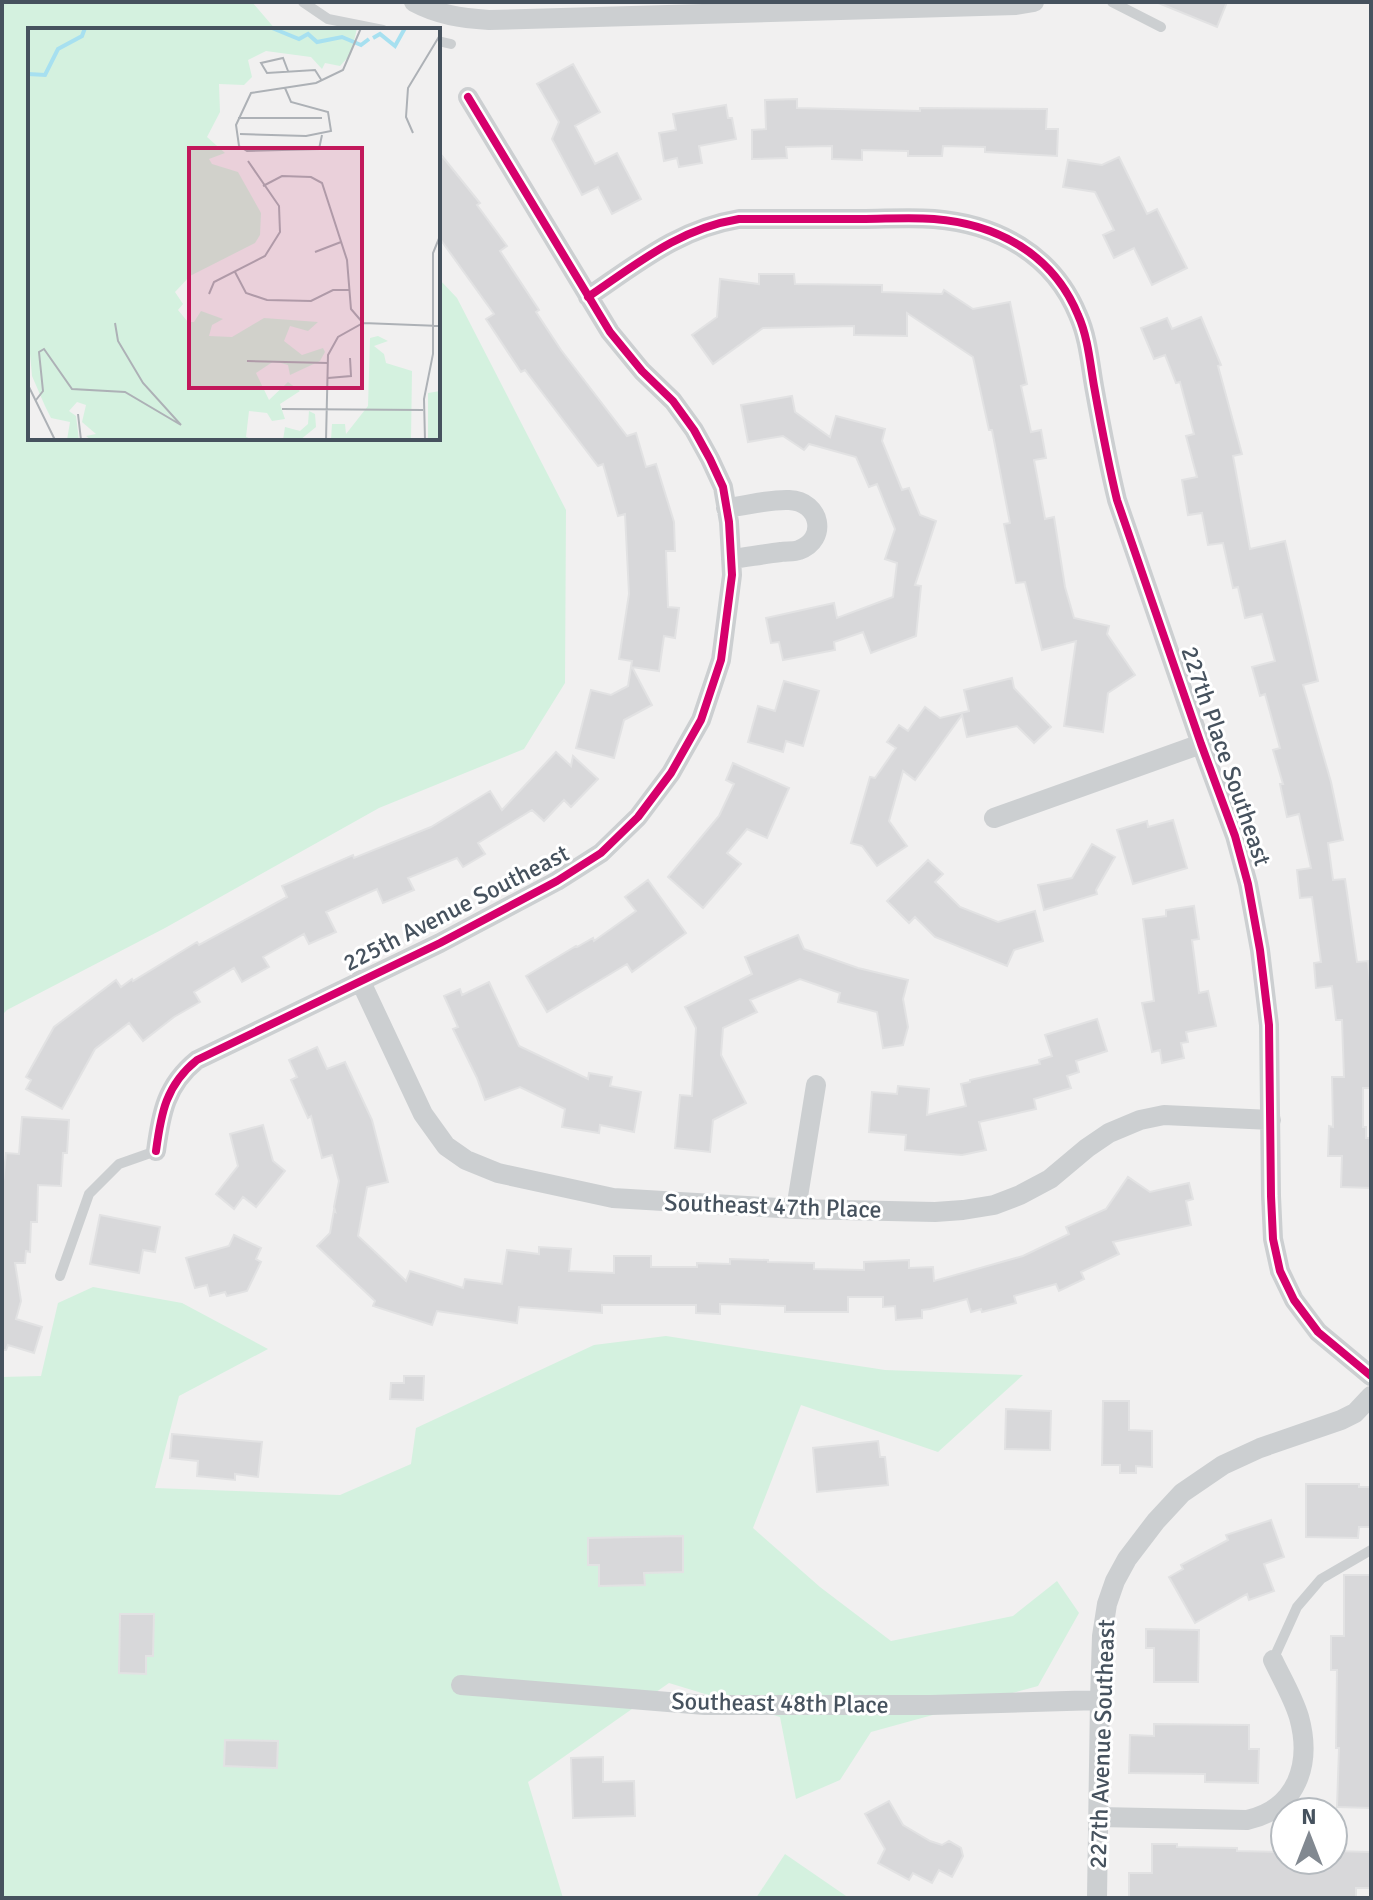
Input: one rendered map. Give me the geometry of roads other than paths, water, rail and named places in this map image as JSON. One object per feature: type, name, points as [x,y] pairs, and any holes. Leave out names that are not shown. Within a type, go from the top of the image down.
[{"type":"street","points":[[422,6],[454,17],[489,20],[1016,5],[1034,2]]},
{"type":"street","name":"225th Avenue Southeast","points":[[156,1151],[165,1105],[174,1084],[197,1060],[440,943],[557,881],[601,853],[638,817],[671,773],[701,720],[721,660],[732,575],[723,487],[694,430],[673,401],[642,371],[610,332],[468,97]]},
{"type":"street","name":"227th Place Southeast","points":[[588,297],[673,240],[715,223],[739,219],[934,219],[967,223],[994,231],[1018,244],[1054,274],[1079,316],[1117,500],[1235,836],[1253,910],[1269,1025],[1271,1196],[1273,1239],[1280,1271],[1294,1300],[1318,1332],[1371,1376]]},
{"type":"street","points":[[726,508],[788,500],[802,502],[811,509],[817,520],[812,542],[800,550],[731,559]]},
{"type":"street","points":[[994,818],[1201,744]]},
{"type":"street","name":"Southeast 47th Place","points":[[360,980],[423,1114],[446,1146],[466,1160],[498,1173],[613,1198],[796,1209],[963,1210],[994,1205],[1020,1195],[1050,1179],[1109,1133],[1140,1120],[1164,1115],[1271,1120]]},
{"type":"street","points":[[796,1209],[816,1085]]},
{"type":"street","name":"227th Avenue Southeast","points":[[1097,1898],[1102,1636],[1107,1604],[1127,1559],[1182,1493],[1223,1465],[1260,1448],[1341,1420],[1355,1413],[1371,1396]]},
{"type":"street","points":[[1098,1817],[1247,1820],[1261,1817],[1284,1802],[1294,1789],[1300,1773],[1303,1741],[1294,1702],[1273,1660]]},
{"type":"street","name":"Southeast 48th Place","points":[[461,1685],[705,1705],[931,1705],[1100,1700]]},
{"type":"lane","points":[[303,2],[328,19],[373,28]]},
{"type":"lane","points":[[1112,2],[1161,27]]},
{"type":"lane","points":[[440,41],[451,44]]},
{"type":"lane","points":[[60,1276],[89,1194],[119,1164],[156,1151]]},
{"type":"lane","points":[[1273,1660],[1297,1607],[1321,1579],[1371,1550]]}]
